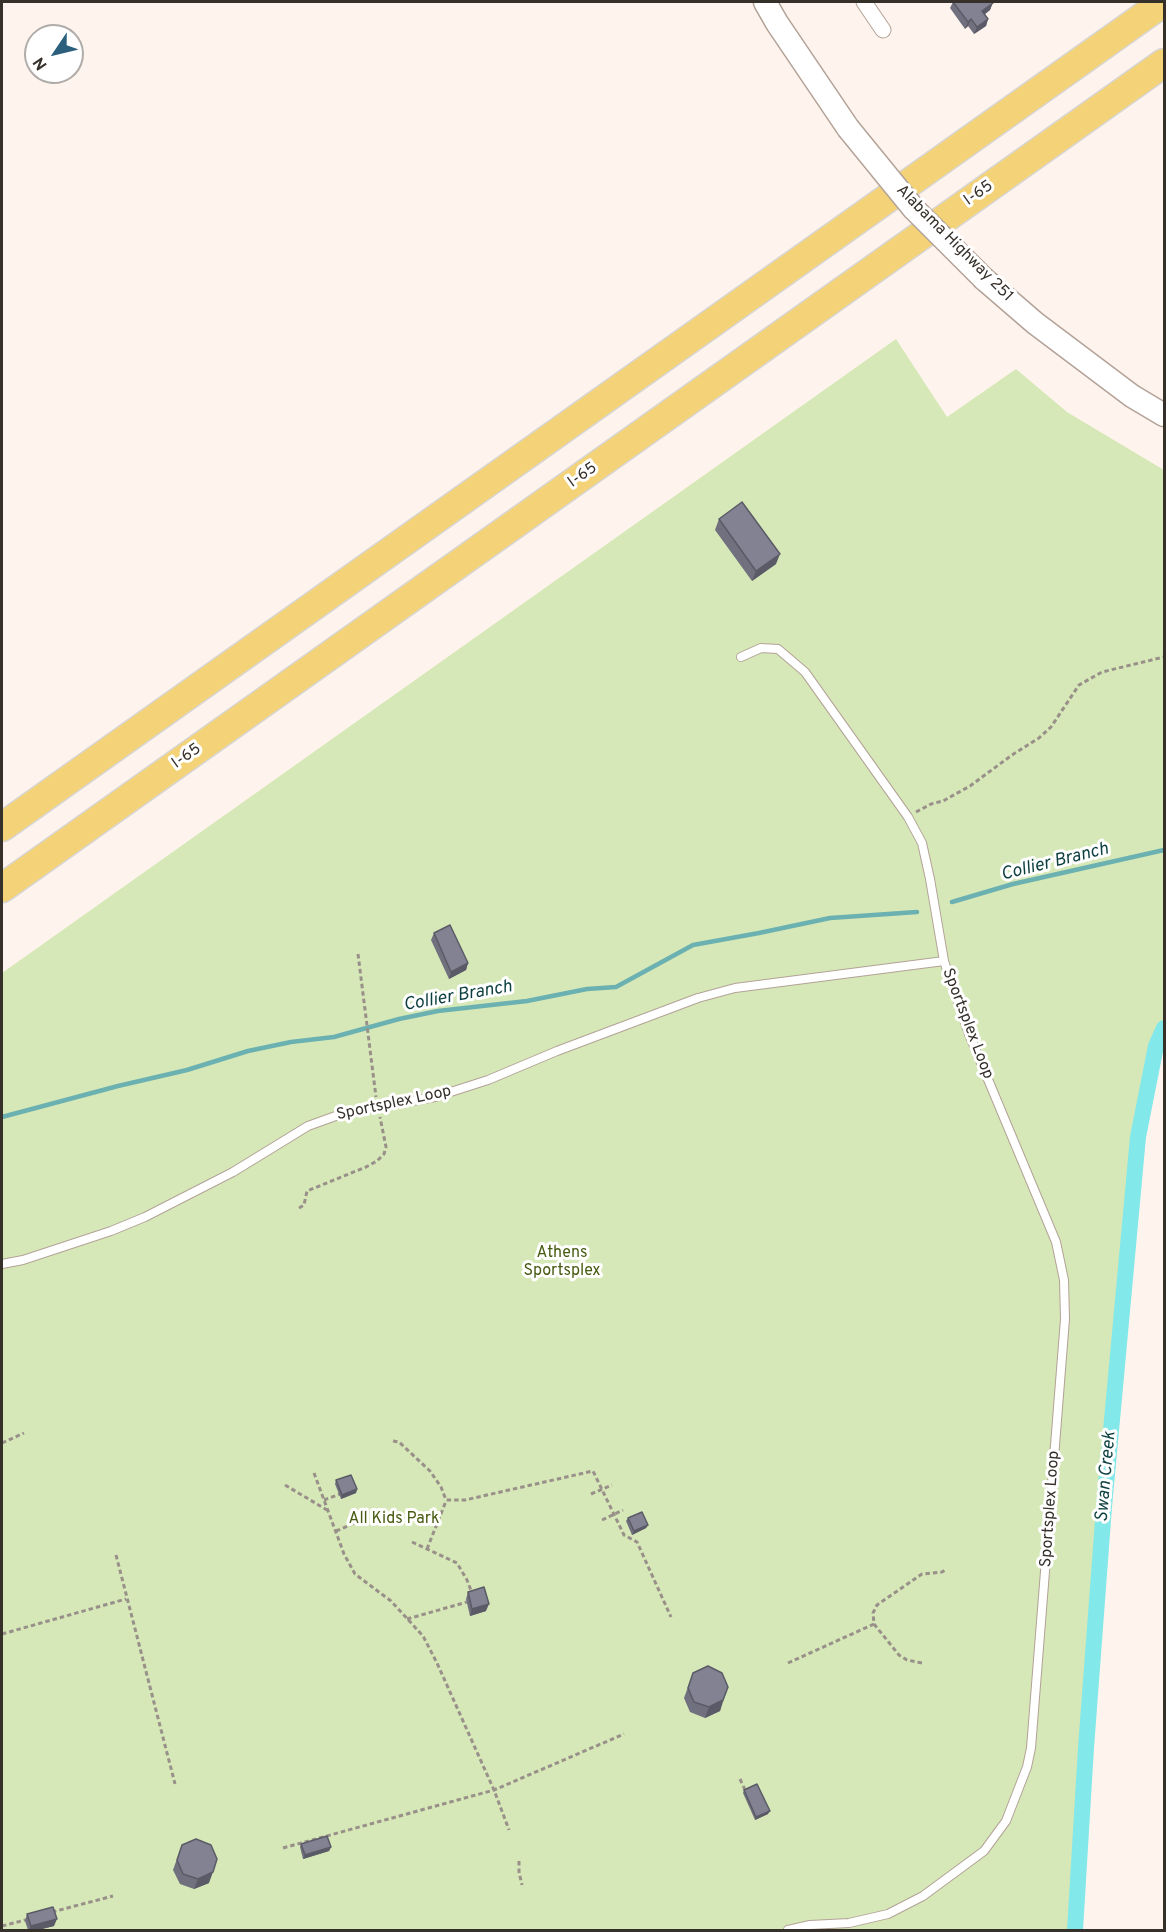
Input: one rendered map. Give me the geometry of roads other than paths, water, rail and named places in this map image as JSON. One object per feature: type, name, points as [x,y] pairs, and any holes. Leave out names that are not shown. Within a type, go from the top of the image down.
[{"type":"highway","points":[[2,827],[1164,2]]},
{"type":"highway","name":"I-65","points":[[2,888],[1164,63]]},
{"type":"main road","name":"Alabama Highway 251","points":[[765,2],[848,128],[914,209],[984,279],[1035,323],[1132,396],[1164,415]]},
{"type":"street","points":[[864,2],[883,30]]},
{"type":"lane","name":"Sportsplex Loop","points":[[741,657],[761,648],[778,649],[805,672],[908,817],[922,843],[944,961],[969,1034],[1056,1242],[1064,1280],[1064,1330],[1031,1749],[1027,1767],[1006,1821],[984,1851],[922,1896],[888,1914],[849,1923],[810,1925],[788,1930]]},
{"type":"lane","name":"Sportsplex Loop","points":[[2,1264],[23,1260],[100,1235],[145,1217],[233,1172],[308,1126],[344,1113],[435,1097],[488,1080],[557,1051],[698,998],[735,988],[944,961]]},
{"type":"waterway","name":"Collier Branch","points":[[952,902],[1013,884],[1164,850]]},
{"type":"waterway","name":"Collier Branch","points":[[2,1117],[187,1070],[248,1051],[291,1042],[334,1037],[399,1019],[438,1011],[527,1001],[587,989],[616,987],[693,945],[830,918],[917,912]]},
{"type":"waterway","name":"Swan Creek","points":[[1075,1930],[1104,1507],[1138,1137],[1156,1046],[1164,1028]]},
{"type":"park label","name":"Athens Sportsplex","points":[[562,1263]]},
{"type":"park label","name":"All Kids Park","points":[[394,1520]]}]
